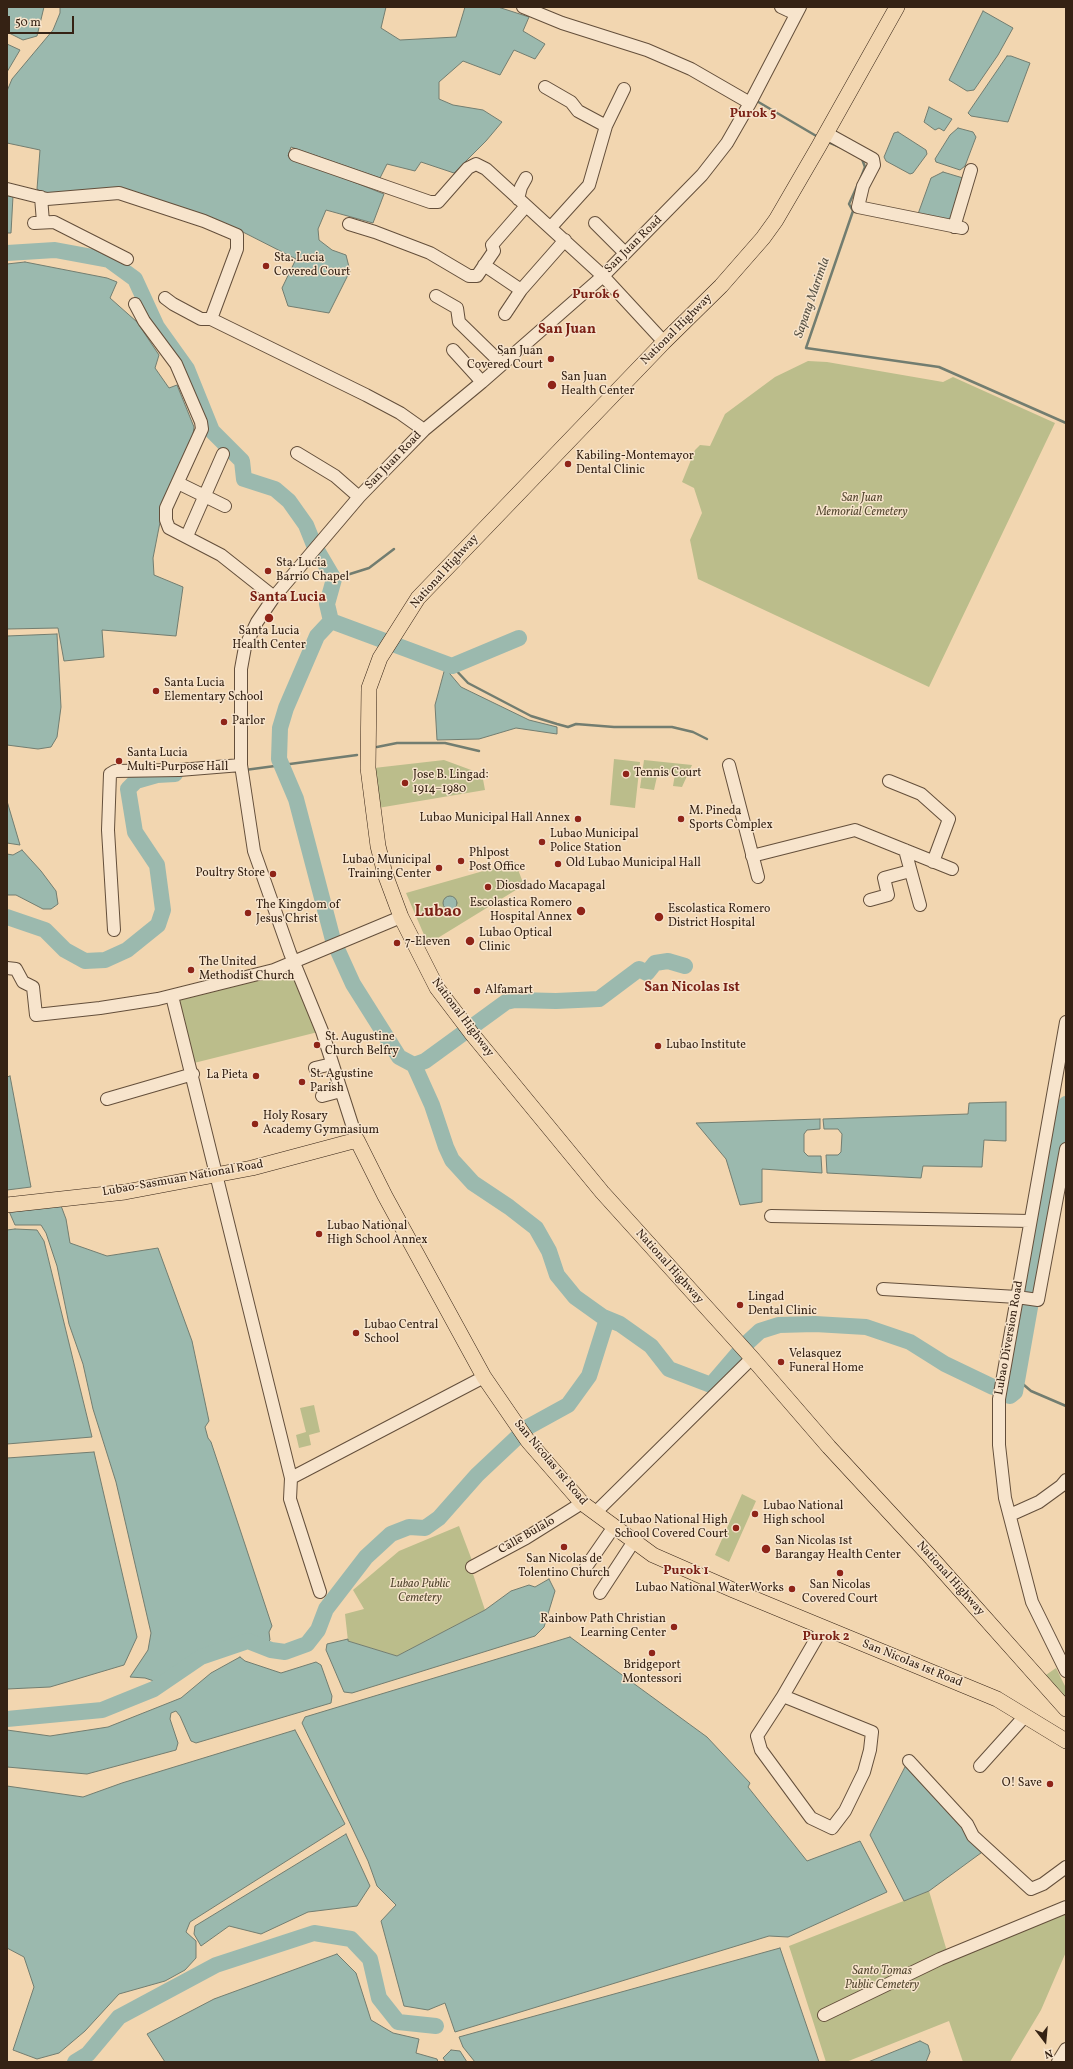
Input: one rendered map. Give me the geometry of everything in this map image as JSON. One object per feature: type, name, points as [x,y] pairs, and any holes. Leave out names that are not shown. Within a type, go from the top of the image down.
[{"type":"main road","name":"National Highway","points":[[897,7],[823,139],[776,220],[763,238],[721,286],[664,342],[418,598],[380,658],[369,688],[368,768],[378,846],[384,874],[402,917],[437,988],[472,1034],[602,1192],[732,1336],[829,1448],[928,1554],[1066,1709]]},
{"type":"main road","name":"Lubao-Sasmuan National Road","points":[[7,1205],[125,1192],[252,1168],[357,1140]]},
{"type":"main road","name":"San Nicolas 1st Road","points":[[357,1140],[385,1196],[484,1377],[528,1440],[582,1503],[613,1528],[653,1554],[823,1627],[997,1699],[1066,1741]]},
{"type":"street","points":[[523,7],[562,23],[647,50],[691,70],[750,103]]},
{"type":"street","points":[[781,7],[798,11]]},
{"type":"street","name":"San Juan Road","points":[[357,1140],[340,1091],[322,1031],[295,962],[290,953],[254,851],[242,769],[241,669],[245,647],[257,622],[274,597],[359,497],[424,430],[482,382],[603,276],[702,175],[727,143],[750,103],[798,11]]},
{"type":"street","points":[[545,87],[571,102],[578,111],[606,126]]},
{"type":"street","points":[[551,227],[589,185],[606,126],[624,89]]},
{"type":"street","points":[[823,139],[873,159],[874,165],[863,186],[858,207],[958,228],[971,170]]},
{"type":"street","points":[[295,154],[430,202],[438,202],[468,168],[476,164],[486,169],[603,276],[664,342]]},
{"type":"street","points":[[349,224],[430,252],[469,276],[477,276],[494,251],[492,245],[522,202],[521,186],[526,178]]},
{"type":"street","points":[[7,190],[47,199],[119,193],[204,221],[237,235],[238,240],[236,249],[211,319]]},
{"type":"street","points":[[41,197],[39,222],[54,222],[127,259]]},
{"type":"street","points":[[595,223],[626,253]]},
{"type":"street","points":[[505,314],[521,290],[565,240]]},
{"type":"street","points":[[484,265],[521,290]]},
{"type":"street","points":[[436,296],[457,308],[459,322],[502,364]]},
{"type":"street","points":[[165,298],[201,319],[211,319],[366,395],[400,413],[424,430]]},
{"type":"street","points":[[135,304],[144,321],[176,364],[201,422],[202,429],[166,508],[166,520],[169,528],[221,555],[274,597]]},
{"type":"street","points":[[453,350],[482,382]]},
{"type":"street","points":[[297,453],[335,476],[359,497]]},
{"type":"street","points":[[187,536],[223,454]]},
{"type":"street","points":[[178,483],[206,495],[225,506]]},
{"type":"street","points":[[729,765],[758,877]]},
{"type":"street","points":[[114,930],[108,830],[110,774],[115,771],[242,769]]},
{"type":"street","points":[[888,781],[921,794],[949,819],[933,862]]},
{"type":"street","points":[[752,856],[855,830],[952,870]]},
{"type":"street","points":[[904,850],[920,905]]},
{"type":"street","points":[[870,900],[888,895],[884,878],[910,871]]},
{"type":"street","points":[[7,968],[16,969],[23,982],[32,987],[36,1015],[100,1008],[172,996],[274,970],[348,938],[402,917]]},
{"type":"street","points":[[172,996],[291,1478],[290,1499],[320,1592]]},
{"type":"street","name":"Lubao Diversion Road","points":[[1066,1022],[1030,1221],[1019,1297],[999,1399],[1001,1468],[1005,1498],[1032,1602],[1066,1671]]},
{"type":"street","points":[[315,1068],[332,1064]]},
{"type":"street","points":[[107,1100],[192,1074]]},
{"type":"street","points":[[322,1096],[340,1091]]},
{"type":"street","points":[[883,1289],[1019,1297],[1038,1300],[1066,1149]]},
{"type":"street","points":[[771,1216],[1030,1221]]},
{"type":"street","points":[[595,1513],[750,1357]]},
{"type":"street","points":[[291,1478],[484,1377]]},
{"type":"street","points":[[1010,1515],[1039,1502],[1061,1486],[1066,1480]]},
{"type":"street","name":"Calle Bulalo","points":[[472,1567],[526,1538],[582,1503]]},
{"type":"street","points":[[586,1567],[613,1528]]},
{"type":"street","points":[[600,1593],[634,1541]]},
{"type":"street","points":[[783,1696],[872,1732],[870,1750],[864,1772],[845,1811],[832,1828],[811,1818],[761,1750],[757,1736],[783,1696],[823,1627]]},
{"type":"street","points":[[980,1766],[1025,1716]]},
{"type":"street","points":[[909,1760],[968,1824],[973,1836],[1031,1889],[1043,1884],[1066,1867]]},
{"type":"street","points":[[824,2015],[940,1959],[1066,1907]]},
{"type":"street","points":[[1058,2062],[1066,2049]]},
{"type":"green space","name":"San Juan Memorial Cemetery","points":[[808,361],[827,362],[943,382],[953,377],[1055,423],[929,687],[698,579],[690,540],[702,513],[694,488],[682,482],[695,450],[700,445],[710,446],[725,414],[775,377]]},
{"type":"green space","name":"Tennis Court","points":[[614,759],[640,762],[635,808],[610,805]]},
{"type":"green space","points":[[444,760],[482,774],[485,790],[378,808],[374,768]]},
{"type":"green space","name":"Tennis Court","points":[[644,760],[692,765],[682,787],[673,786],[675,774],[658,772],[654,790],[640,788]]},
{"type":"green space","points":[[515,862],[524,885],[428,944],[406,893]]},
{"type":"green space","points":[[281,971],[290,972],[296,977],[318,1032],[194,1063],[179,999]]},
{"type":"green space","points":[[314,1405],[320,1432],[309,1435],[311,1445],[299,1448],[296,1435],[306,1432],[300,1408]]},
{"type":"green space","name":"Lubao National High School Covered Court","points":[[742,1494],[756,1501],[729,1562],[715,1555]]},
{"type":"green space","name":"Lubao Public Cemetery","points":[[459,1526],[473,1563],[472,1571],[485,1610],[397,1656],[348,1641],[345,1614],[364,1609],[353,1590],[399,1551]]},
{"type":"green space","points":[[1056,1668],[1066,1688],[1066,1704],[1043,1677]]},
{"type":"green space","name":"Santo Tomas Public Cemetery","points":[[929,1891],[949,1958],[1066,1909],[1066,1952],[1041,2010],[1010,2062],[963,2062],[949,2021],[846,2062],[826,2062],[789,1946]]},
{"type":"water","points":[[7,7],[44,7],[37,36],[23,40],[7,32]]},
{"type":"water","points":[[60,7],[386,7],[381,28],[400,40],[456,37],[465,7],[498,7],[529,17],[523,31],[545,44],[535,59],[514,50],[500,75],[463,61],[439,82],[439,99],[453,105],[483,110],[502,122],[486,141],[454,173],[421,162],[415,171],[387,164],[380,178],[291,147],[288,156],[384,194],[373,223],[326,210],[318,229],[319,240],[332,250],[346,255],[350,271],[329,313],[288,306],[282,288],[296,259],[239,230],[121,188],[47,196],[37,189],[40,150],[7,143],[7,91],[12,79],[53,30],[60,13]]},
{"type":"water","points":[[983,11],[1013,28],[998,55],[974,90],[967,91],[949,80]]},
{"type":"water","points":[[7,44],[20,50],[7,72]]},
{"type":"water","points":[[1007,56],[1030,63],[1008,122],[971,116],[968,113]]},
{"type":"water","points":[[929,107],[952,119],[944,131],[939,128],[935,130],[924,122]]},
{"type":"water","points":[[958,128],[973,132],[976,137],[965,166],[960,170],[936,162],[935,159],[950,135]]},
{"type":"water","points":[[898,132],[926,150],[927,154],[913,173],[910,174],[886,161],[884,157],[894,133]]},
{"type":"water","points":[[943,172],[963,178],[950,221],[918,214],[931,178]]},
{"type":"water","points":[[7,195],[13,196],[11,233],[7,233]]},
{"type":"water","points":[[25,262],[107,278],[117,282],[110,298],[137,322],[159,355],[155,368],[169,388],[177,385],[194,427],[192,443],[163,507],[153,558],[154,575],[183,587],[176,636],[102,630],[104,657],[64,661],[58,628],[7,629],[7,264]]},
{"type":"water","points":[[57,634],[61,707],[57,737],[51,747],[38,749],[7,745],[7,636]]},
{"type":"water","points":[[445,668],[461,687],[529,720],[557,727],[557,734],[516,728],[479,739],[437,740],[435,705]]},
{"type":"water","points":[[7,801],[20,845],[7,843]]},
{"type":"water","points":[[22,850],[41,871],[56,891],[58,904],[51,909],[43,909],[16,895],[7,895],[7,854],[13,855]]},
{"type":"water","points":[[447,896],[453,896],[457,900],[457,906],[453,910],[447,910],[443,906],[443,900]]},
{"type":"water","points":[[10,1076],[31,1187],[7,1190],[7,1077]]},
{"type":"water","points":[[1006,1102],[1006,1141],[984,1140],[982,1167],[923,1166],[921,1178],[827,1173],[826,1155],[838,1155],[841,1152],[842,1134],[838,1129],[824,1129],[823,1119],[968,1114],[969,1103]]},
{"type":"water","points":[[820,1119],[820,1129],[807,1130],[804,1134],[804,1152],[808,1156],[821,1156],[822,1173],[762,1169],[762,1202],[740,1205],[726,1159],[696,1123]]},
{"type":"water","points":[[60,1203],[66,1219],[70,1243],[107,1256],[158,1248],[192,1341],[209,1421],[205,1427],[208,1438],[211,1442],[272,1626],[269,1632],[270,1640],[267,1643],[248,1637],[196,1653],[157,1682],[145,1678],[130,1677],[148,1650],[151,1633],[116,1482],[93,1409],[83,1364],[69,1324],[57,1266],[46,1233],[41,1225],[15,1225],[8,1209]]},
{"type":"water","points":[[7,1230],[37,1230],[44,1241],[92,1437],[7,1444]]},
{"type":"water","points":[[94,1452],[137,1637],[124,1665],[50,1687],[7,1689],[7,1458]]},
{"type":"water","points":[[549,1579],[555,1591],[544,1627],[535,1636],[352,1693],[344,1692],[326,1650],[327,1644],[348,1639],[348,1641],[397,1656],[485,1610],[511,1591],[529,1585],[535,1587]]},
{"type":"water","points":[[570,1637],[707,1737],[750,1783],[748,1787],[807,1861],[860,1841],[887,1892],[788,1937],[769,1936],[455,2032],[445,2003],[428,2010],[404,2006],[381,1921],[396,1905],[377,1886],[368,1861],[302,1723],[305,1717]]},
{"type":"water","points":[[240,1657],[245,1661],[281,1673],[316,1662],[321,1665],[332,1696],[331,1703],[196,1743],[191,1741],[180,1716],[176,1711],[171,1713],[170,1719],[178,1743],[176,1750],[87,1774],[7,1767],[7,1730],[50,1736],[108,1727],[181,1698],[211,1673]]},
{"type":"water","points":[[295,1730],[345,1824],[190,1922],[186,1932],[196,1941],[196,1958],[185,1970],[165,1981],[119,1994],[85,2031],[59,2053],[37,2059],[13,2050],[34,1987],[24,1957],[7,1948],[7,1786],[83,1797],[122,1783]]},
{"type":"water","points":[[906,1765],[985,1850],[929,1891],[904,1901],[870,1835]]},
{"type":"water","points":[[346,1834],[370,1886],[357,1906],[308,1912],[261,1934],[229,1926],[201,1946],[194,1934],[195,1926]]},
{"type":"water","points":[[780,1948],[819,2062],[475,2062],[463,2047],[459,2037]]},
{"type":"water","points":[[337,1954],[356,1973],[371,2020],[393,2033],[419,2039],[416,2053],[437,2059],[438,2062],[165,2062],[147,2034],[214,1999]]},
{"type":"water","points":[[920,2041],[928,2045],[930,2052],[926,2062],[868,2062]]},
{"type":"water","points":[[451,2050],[460,2051],[467,2062],[446,2062],[443,2058]]},
{"type":"waterway","name":"Sapang Marimla","points":[[755,100],[818,137]]},
{"type":"waterway","name":"Sapang Marimla","points":[[828,142],[840,147]]},
{"type":"waterway","name":"Sapang Marimla","points":[[860,180],[865,167],[862,159]]},
{"type":"waterway","name":"Sapang Marimla","points":[[858,184],[849,204],[853,211],[806,348],[939,367],[1066,423]]},
{"type":"waterway","points":[[7,253],[55,250],[109,260],[135,279],[157,327],[187,369],[212,431],[242,461],[244,479],[275,489],[289,501],[306,525],[314,545],[334,579],[327,604],[331,621],[452,666],[519,638]]},
{"type":"waterway","points":[[334,579],[369,568],[394,549]]},
{"type":"waterway","points":[[331,621],[317,636],[286,708],[280,728],[279,759],[296,799],[333,940],[353,984],[399,1057],[414,1065],[425,1061],[506,1002],[515,1000],[556,1001],[599,999],[639,969],[647,973],[655,963],[668,961],[685,966]]},
{"type":"waterway","points":[[452,666],[468,683],[531,716],[557,724],[568,727],[576,724],[614,727],[672,727],[693,732],[707,739]]},
{"type":"waterway","points":[[377,747],[397,743],[445,743],[479,751]]},
{"type":"waterway","points":[[245,770],[357,755]]},
{"type":"waterway","points":[[7,917],[45,930],[65,950],[85,961],[105,960],[127,950],[158,925],[163,910],[157,865],[135,832],[128,789],[136,781],[157,775],[175,774]]},
{"type":"waterway","points":[[414,1065],[432,1105],[452,1160],[473,1183],[509,1207],[536,1228],[549,1251],[557,1275],[575,1297],[603,1317],[620,1324],[651,1346],[669,1369],[711,1385],[747,1343],[760,1331],[779,1325],[815,1324],[866,1327],[910,1342],[945,1364],[993,1387]]},
{"type":"waterway","points":[[1008,1394],[1010,1396],[1015,1392],[1066,1104]]},
{"type":"waterway","points":[[7,1719],[102,1710],[154,1689],[201,1657],[248,1641],[271,1650],[285,1652],[307,1644],[318,1630],[326,1609],[366,1557],[391,1534],[409,1527],[425,1528],[439,1518],[477,1475],[528,1427],[568,1405],[589,1376],[607,1319]]},
{"type":"waterway","points":[[1017,1379],[1031,1391],[1066,1406]]},
{"type":"waterway","points":[[75,2062],[88,2054],[119,2017],[216,1965],[314,1933],[351,1939],[370,1959],[379,1998],[398,2022],[436,2026]]},
{"type":"place","name":"Sta. Lucia Covered Court","points":[[266,266]]},
{"type":"place","name":"San Juan Covered Court","points":[[551,359]]},
{"type":"place","name":"San Juan Health Center","points":[[552,385]]},
{"type":"place","name":"Kabiling-Montemayor Dental Clinic","points":[[568,464]]},
{"type":"place","name":"Sta. Lucia Barrio Chapel","points":[[268,571]]},
{"type":"place","name":"Santa Lucia Health Center","points":[[269,618]]},
{"type":"place","name":"Santa Lucia Elementary School","points":[[156,691]]},
{"type":"place","name":"Parlor","points":[[224,722]]},
{"type":"place","name":"Santa Lucia Multi-Purpose Hall","points":[[119,761]]},
{"type":"place","name":"Tennis Court","points":[[626,774]]},
{"type":"place","name":"Jose B. Lingad: 1914–1980","points":[[405,783]]},
{"type":"place","name":"Lubao Municipal Hall Annex","points":[[578,819]]},
{"type":"place","name":"M. Pineda Sports Complex","points":[[681,819]]},
{"type":"place","name":"Lubao Municipal Police Station","points":[[542,842]]},
{"type":"place","name":"Phlpost Post Office","points":[[461,861]]},
{"type":"place","name":"Old Lubao Municipal Hall","points":[[558,864]]},
{"type":"place","name":"Lubao Municipal Training Center","points":[[439,868]]},
{"type":"place","name":"Poultry Store","points":[[273,874]]},
{"type":"place","name":"Diosdado Macapagal","points":[[488,887]]},
{"type":"place","name":"Escolastica Romero Hospital Annex","points":[[581,911]]},
{"type":"place","name":"The Kingdom of Jesus Christ","points":[[248,913]]},
{"type":"place","name":"Escolastica Romero District Hospital","points":[[659,917]]},
{"type":"place","name":"Lubao Optical Clinic","points":[[470,941]]},
{"type":"place","name":"7-Eleven","points":[[397,943]]},
{"type":"place","name":"The United Methodist Church","points":[[191,970]]},
{"type":"place","name":"Alfamart","points":[[477,991]]},
{"type":"place","name":"St. Augustine Church Belfry","points":[[317,1045]]},
{"type":"place","name":"Lubao Institute","points":[[658,1046]]},
{"type":"place","name":"La Pieta","points":[[256,1076]]},
{"type":"place","name":"St. Agustine Parish","points":[[302,1082]]},
{"type":"place","name":"Holy Rosary Academy Gymnasium","points":[[255,1124]]},
{"type":"place","name":"Lubao National High School Annex","points":[[319,1234]]},
{"type":"place","name":"Lingad Dental Clinic","points":[[740,1305]]},
{"type":"place","name":"Lubao Central School","points":[[356,1333]]},
{"type":"place","name":"Velasquez Funeral Home","points":[[781,1362]]},
{"type":"place","name":"Lubao National High school","points":[[755,1514]]},
{"type":"place","name":"Lubao National High School Covered Court","points":[[736,1528]]},
{"type":"place","name":"San Nicolas de Tolentino Church","points":[[564,1547]]},
{"type":"place","name":"San Nicolas 1st Barangay Health Center","points":[[766,1549]]},
{"type":"place","name":"San Nicolas Covered Court","points":[[840,1573]]},
{"type":"place","name":"Lubao National WaterWorks","points":[[792,1589]]},
{"type":"place","name":"Rainbow Path Christian Learning Center","points":[[674,1627]]},
{"type":"place","name":"Bridgeport Montessori","points":[[652,1653]]},
{"type":"place","name":"O! Save","points":[[1050,1784]]},
{"type":"district","name":"Purok 5","points":[[753,115]]},
{"type":"district","name":"Purok 6","points":[[596,296]]},
{"type":"district","name":"San Juan","points":[[567,330]]},
{"type":"district","name":"Santa Lucia","points":[[288,598]]},
{"type":"district","name":"Lubao","points":[[438,913]]},
{"type":"district","name":"San Nicolas 1st","points":[[692,988]]},
{"type":"district","name":"Purok 1","points":[[686,1572]]},
{"type":"district","name":"Purok 2","points":[[826,1638]]}]
